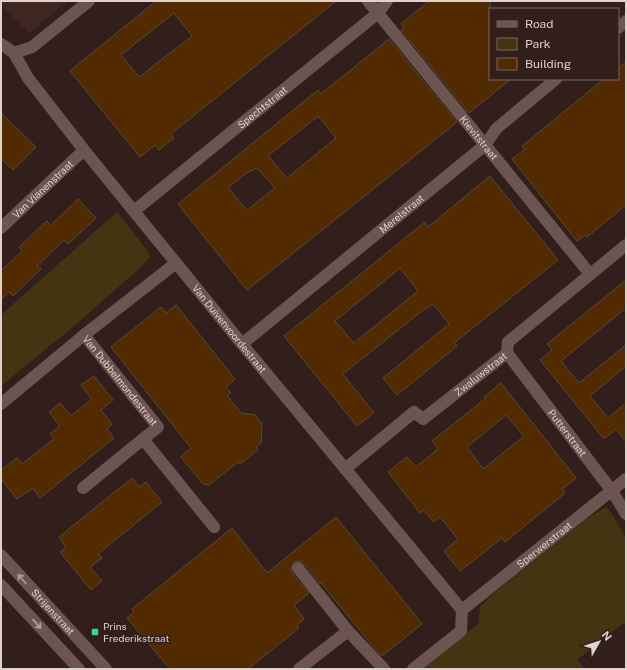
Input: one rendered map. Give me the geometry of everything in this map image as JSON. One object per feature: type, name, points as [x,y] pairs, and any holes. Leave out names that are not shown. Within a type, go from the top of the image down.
[{"type":"street","points":[[14,53],[32,47],[89,1]]},
{"type":"street","name":"Kievitstraat","points":[[368,1],[590,274]]},
{"type":"street","name":"Spechtstraat","points":[[134,211],[378,13],[387,1]]},
{"type":"street","name":"Van Duivenvoordestraat","points":[[1,44],[14,53],[28,78],[84,150],[462,610]]},
{"type":"street","name":"Merelstraat","points":[[242,344],[485,145],[496,128],[555,80]]},
{"type":"street","name":"Van Vianenstraat","points":[[1,228],[84,150]]},
{"type":"street","name":"Zwaluwstraat","points":[[345,469],[414,412],[423,419],[507,353],[508,342],[626,245]]},
{"type":"street","name":"Van Dubbelmondestraat","points":[[83,488],[158,427],[84,335],[176,263]]},
{"type":"street","points":[[1,404],[84,335]]},
{"type":"street","name":"Putterstraat","points":[[507,353],[612,491],[626,514]]},
{"type":"street","name":"Van Dubbelmondestraat","points":[[143,439],[214,526]]},
{"type":"street","name":"Sperwerstraat","points":[[462,610],[626,479]]},
{"type":"street","name":"Strijenstraat","points":[[1,555],[106,669]]},
{"type":"street","points":[[298,568],[348,631],[384,669]]},
{"type":"street","name":"Strijenstraat","points":[[1,585],[79,669]]},
{"type":"street","points":[[413,669],[461,631],[462,610]]},
{"type":"street","points":[[299,669],[348,631]]},
{"type":"shaded area","points":[[1,1],[68,1],[29,33],[1,5]]},
{"type":"green space","points":[[117,212],[146,249],[149,254],[149,258],[142,266],[73,327],[1,386],[1,315]]},
{"type":"green space","points":[[606,507],[609,509],[626,538],[626,621],[577,660],[585,669],[423,669],[478,624],[480,607],[493,594],[586,519]]},
{"type":"building","points":[[156,1],[336,1],[171,134],[174,138],[159,150],[155,145],[140,157],[70,71]],"holes":[[[174,13],[192,36],[139,77],[121,55]]]},
{"type":"building","points":[[429,1],[490,1],[489,80],[510,80],[469,113],[401,30],[404,27],[401,24]]},
{"type":"building","points":[[389,39],[457,122],[247,290],[178,204],[318,90],[321,94]],"holes":[[[318,116],[336,138],[287,178],[268,156]],[[257,168],[275,188],[247,210],[228,188],[246,173]]]},
{"type":"building","points":[[626,62],[626,205],[587,237],[585,235],[577,241],[512,159],[525,149],[522,146],[603,80],[619,80],[619,67]]},
{"type":"building","points":[[1,113],[36,147],[13,170],[1,159]]},
{"type":"building","points":[[490,176],[558,260],[454,343],[457,346],[397,395],[383,378],[449,324],[433,304],[422,311],[343,374],[374,413],[357,426],[284,336],[425,222],[428,227]],"holes":[[[400,268],[418,291],[354,343],[335,321]]]},
{"type":"building","points":[[78,199],[96,218],[68,244],[64,240],[37,266],[41,269],[13,296],[9,292],[1,299],[1,271],[22,251],[19,247],[47,221],[51,225]]},
{"type":"building","points":[[626,280],[626,308],[561,361],[579,383],[626,345],[626,366],[590,396],[608,418],[626,403],[626,442],[616,429],[604,439],[540,360],[552,350],[547,344]]},
{"type":"building","points":[[176,305],[235,379],[226,387],[231,393],[227,395],[241,413],[255,415],[262,424],[261,443],[256,447],[258,450],[240,464],[238,462],[209,485],[203,484],[181,457],[191,448],[111,347],[161,307],[166,313]]},
{"type":"building","points":[[94,376],[113,400],[101,410],[112,424],[107,429],[114,438],[40,498],[33,488],[17,499],[1,479],[1,470],[17,458],[22,464],[54,439],[50,434],[60,426],[49,412],[60,403],[71,416],[92,399],[81,385]]},
{"type":"building","points":[[501,383],[576,478],[562,489],[565,493],[505,542],[502,538],[460,571],[444,551],[458,539],[440,517],[434,522],[423,510],[420,513],[388,472],[407,457],[416,467],[438,449],[432,441],[486,398],[484,397]],"holes":[[[506,415],[524,436],[483,469],[467,447]]]},
{"type":"building","points":[[132,478],[140,487],[146,482],[162,502],[98,554],[102,558],[90,567],[102,581],[91,590],[60,552],[66,547],[59,537]]},
{"type":"building","points":[[336,517],[422,624],[382,656],[321,583],[320,584],[304,563],[300,561],[294,562],[291,569],[292,573],[309,593],[294,605],[304,619],[297,625],[299,628],[248,669],[170,669],[127,618],[134,612],[132,609],[232,528],[267,573]]},
{"type":"place","name":"Prins Frederikstraat","points":[[95,632]]}]
